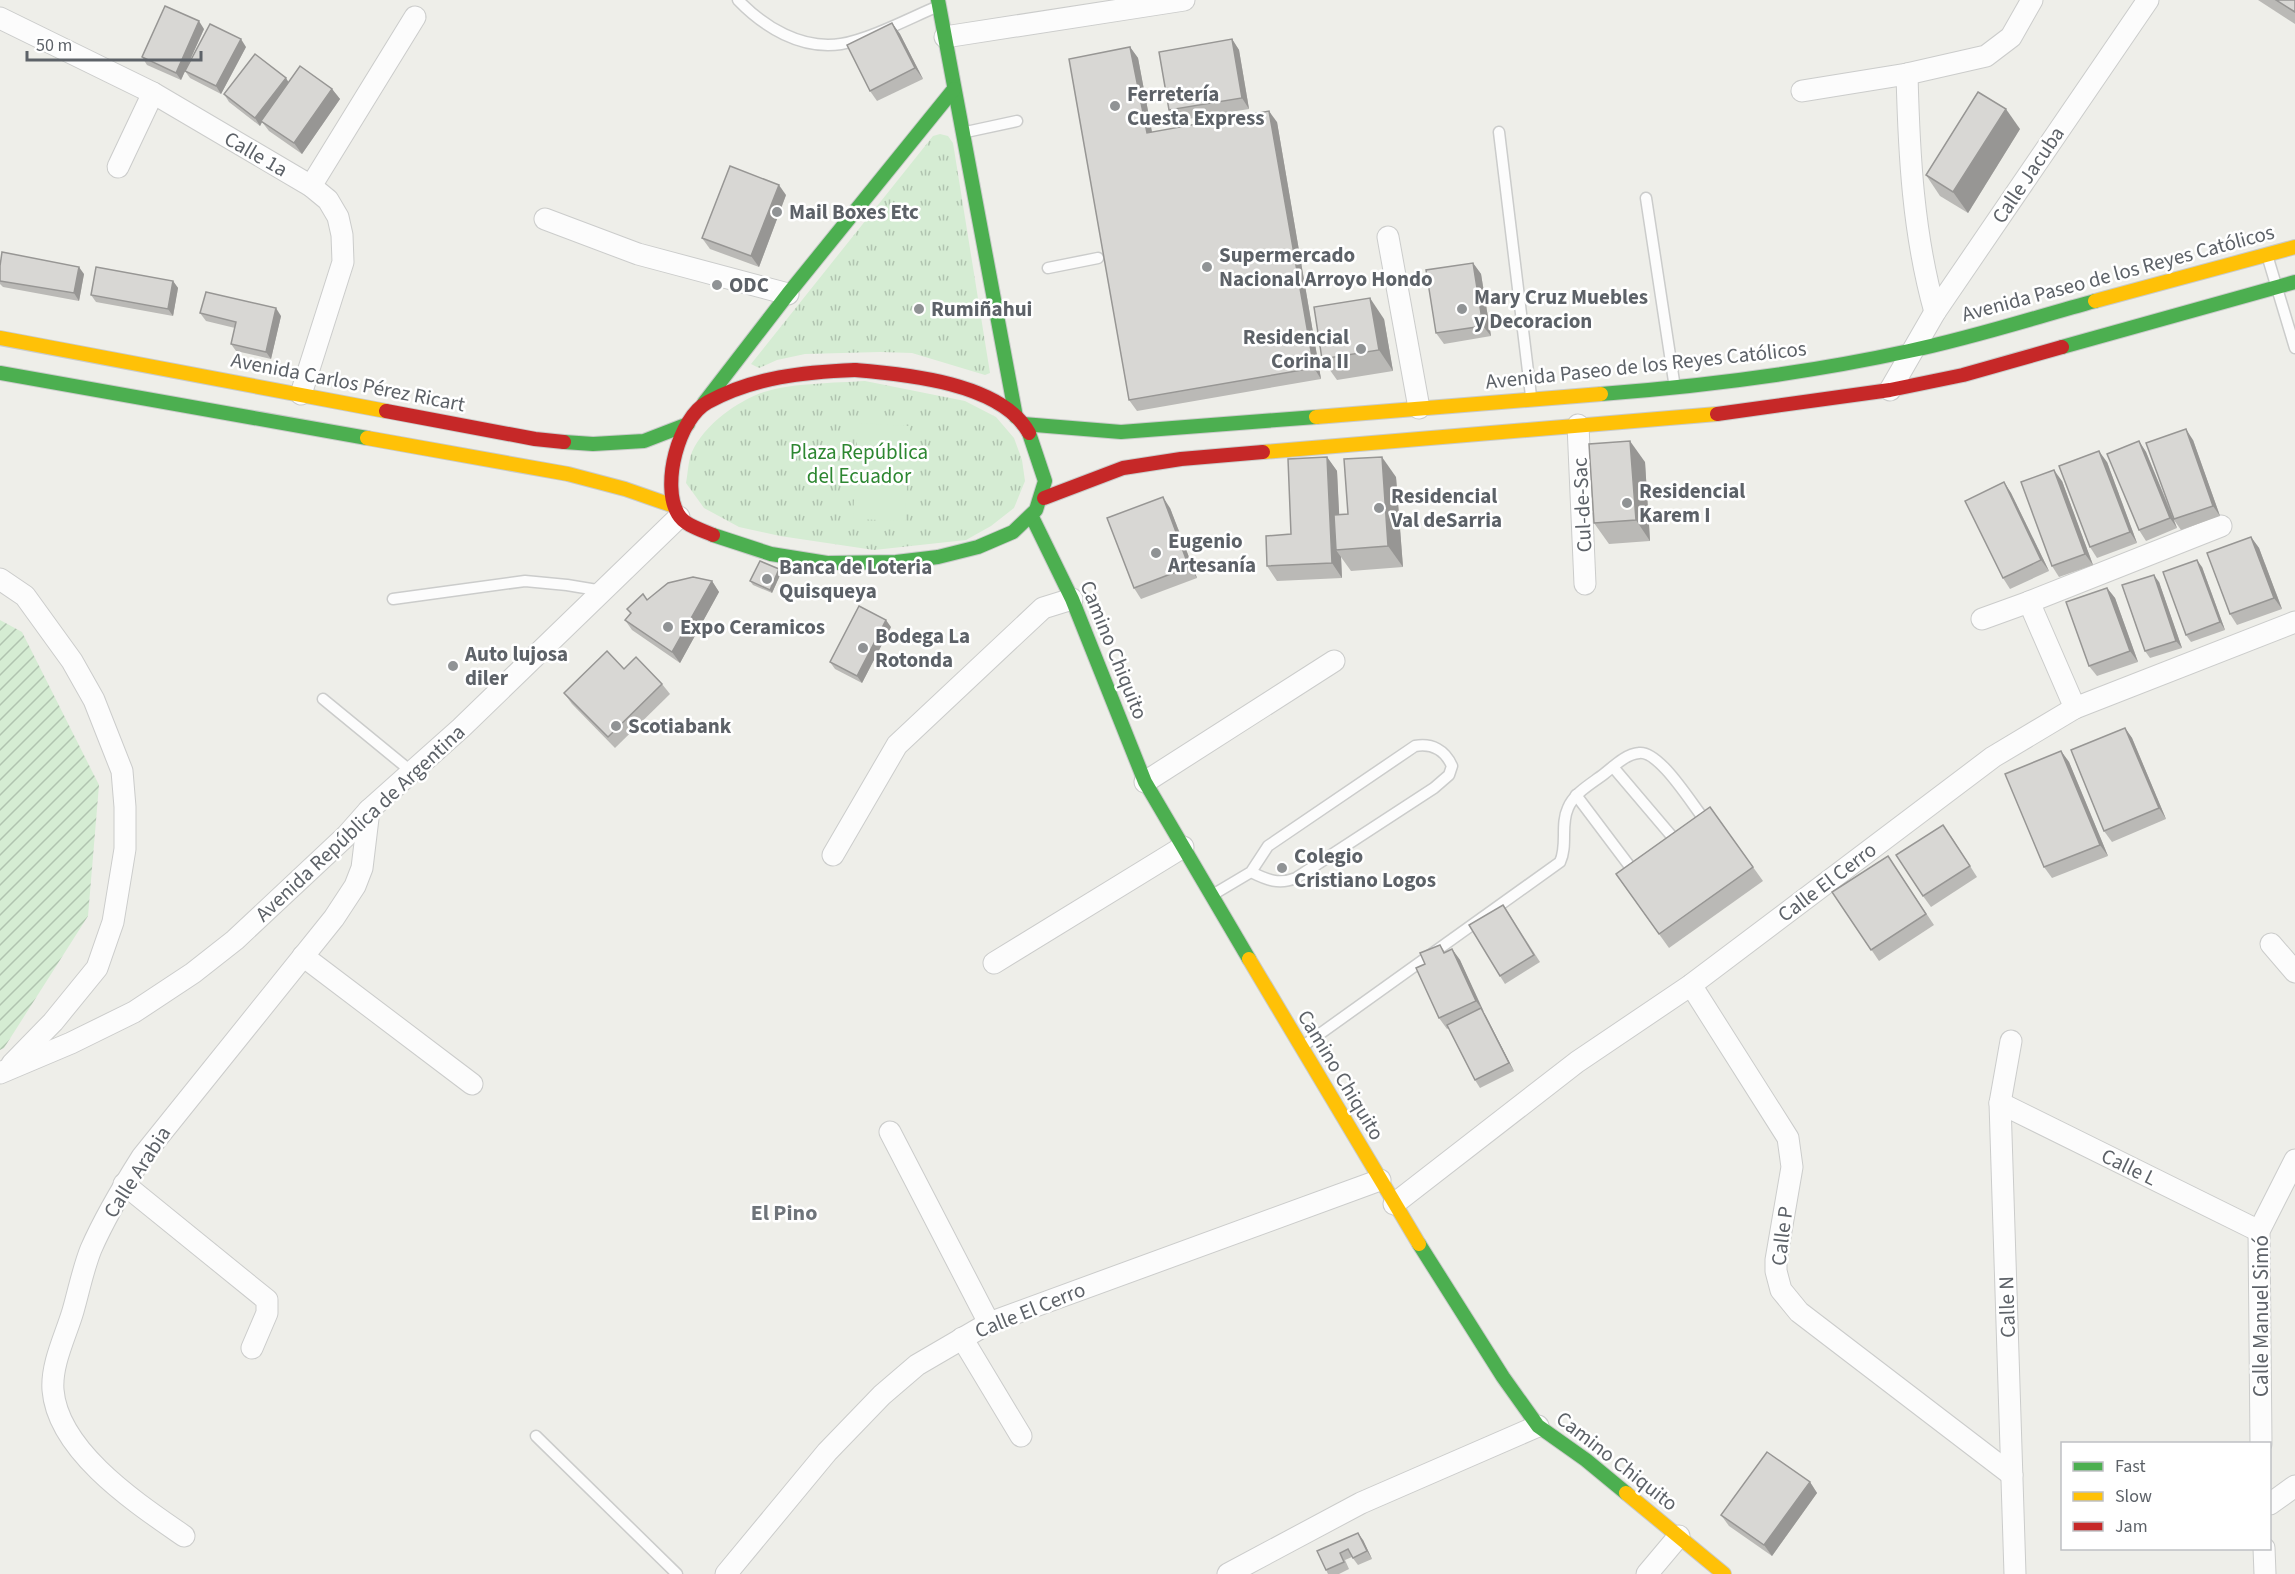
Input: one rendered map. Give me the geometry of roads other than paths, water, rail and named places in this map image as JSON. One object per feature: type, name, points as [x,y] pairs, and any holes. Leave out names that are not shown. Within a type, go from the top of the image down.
[{"type":"main road","points":[[0,373],[568,474],[626,489],[676,511],[702,531],[750,549],[789,558],[827,563],[883,564],[937,558],[978,548],[1013,532],[1032,517],[1044,498],[1044,474],[1037,450],[1020,421],[939,3]]},
{"type":"main road","points":[[676,511],[671,486],[671,471],[676,449],[688,424],[788,294],[954,89]]},
{"type":"main road","name":"Avenida Paseo de los Reyes Católicos","points":[[1020,421],[1121,432],[1675,388],[1797,373],[1911,351],[2295,247]]},
{"type":"main road","points":[[1044,498],[1123,468],[1181,459],[1680,418],[1796,405],[1890,390],[1964,375],[2295,282]]},
{"type":"main road","name":"Avenida Carlos Pérez Ricart","points":[[0,338],[535,439],[593,444],[644,441],[688,424]]},
{"type":"main road","points":[[703,404],[742,388],[798,374],[855,370],[907,375],[971,391],[999,404],[1020,421]]},
{"type":"main road","name":"Camino Chiquito","points":[[1032,517],[1072,598],[1145,782],[1300,1048],[1394,1204],[1503,1377],[1538,1426],[1586,1460],[1725,1574]]},
{"type":"street","points":[[945,37],[1184,0]]},
{"type":"street","points":[[1802,91],[1907,74],[1986,56],[2011,37],[2032,0]]},
{"type":"street","name":"Calle Jacuba","points":[[1890,390],[1935,312],[2148,0]]},
{"type":"street","points":[[311,186],[416,17]]},
{"type":"street","name":"Calle 1a","points":[[0,18],[153,93],[311,186],[328,200],[338,217],[342,235],[343,262],[301,394]]},
{"type":"street","points":[[1907,74],[1909,139],[1916,223],[1924,275],[1935,312]]},
{"type":"street","points":[[118,167],[153,93]]},
{"type":"street","points":[[544,219],[638,254],[788,294]]},
{"type":"street","points":[[1388,237],[1419,408]]},
{"type":"street","points":[[1675,388],[1680,418]]},
{"type":"street","name":"Cul-de-Sac","points":[[1578,425],[1586,584]]},
{"type":"street","name":"Avenida República de Argentina","points":[[2,1072],[134,1012],[193,974],[235,940],[346,836],[369,810],[461,728],[603,591],[676,511]]},
{"type":"street","points":[[1982,619],[2221,526]]},
{"type":"street","points":[[0,579],[25,596],[72,661],[94,700],[122,771],[125,807],[125,849],[113,922],[97,968],[53,1022],[2,1072]]},
{"type":"street","points":[[833,855],[897,745],[1043,608],[1072,598]]},
{"type":"street","points":[[2029,602],[2074,708]]},
{"type":"street","name":"Calle El Cerro","points":[[1394,1204],[1577,1062],[1691,985],[1992,757],[2074,708],[2295,622]]},
{"type":"street","points":[[1145,782],[1334,661]]},
{"type":"street","name":"Calle Arabia","points":[[184,1536],[134,1500],[74,1441],[60,1416],[53,1390],[55,1370],[90,1251],[124,1184],[148,1148],[334,918],[355,886],[362,868],[369,810]]},
{"type":"street","points":[[994,963],[1183,847]]},
{"type":"street","points":[[2271,944],[2295,972]]},
{"type":"street","points":[[303,956],[472,1084]]},
{"type":"street","name":"Calle P","points":[[1691,985],[1788,1138],[1792,1167],[1776,1260],[1776,1271],[1781,1290],[1799,1312],[2012,1475]]},
{"type":"street","name":"Calle N","points":[[2011,1041],[2000,1103],[2015,1574]]},
{"type":"street","name":"Calle L","points":[[2000,1103],[2259,1231]]},
{"type":"street","points":[[890,1132],[989,1323]]},
{"type":"street","name":"Calle Manuel Simó","points":[[2261,1442],[2259,1231],[2295,1160]]},
{"type":"street","name":"Calle El Cerro","points":[[726,1574],[827,1452],[882,1395],[917,1365],[989,1323],[1380,1180]]},
{"type":"street","points":[[124,1184],[267,1300],[267,1313],[252,1348]]},
{"type":"street","points":[[962,1338],[1021,1436]]},
{"type":"street","points":[[1228,1574],[1361,1503],[1538,1426]]},
{"type":"street","points":[[2271,1503],[2295,1486]]},
{"type":"street","points":[[1647,1574],[1679,1536]]},
{"type":"street","points":[[2264,1550],[2265,1574]]},
{"type":"lane","points":[[738,0],[752,15],[774,30],[798,41],[824,45],[841,44],[861,38],[939,3]]},
{"type":"lane","points":[[963,133],[1017,121]]},
{"type":"lane","points":[[1499,132],[1532,399]]},
{"type":"lane","points":[[1646,198],[1675,388]]},
{"type":"lane","points":[[2267,255],[2295,348]]},
{"type":"lane","points":[[1048,268],[1098,258]]},
{"type":"lane","points":[[393,599],[525,581],[603,591]]},
{"type":"lane","points":[[323,699],[412,772]]},
{"type":"lane","points":[[1211,896],[1251,872],[1268,846],[1415,747],[1433,746],[1448,755],[1452,766],[1449,775],[1434,788],[1296,878],[1284,883],[1266,880],[1251,872]]},
{"type":"lane","points":[[1300,1048],[1560,862],[1564,854],[1565,817],[1568,807],[1576,795],[1629,756],[1649,753],[1659,761],[1704,819]]},
{"type":"lane","points":[[1613,767],[1675,840]]},
{"type":"lane","points":[[1576,795],[1634,872]]},
{"type":"lane","points":[[536,1436],[677,1574]]},
{"type":"place","name":"Ferretería Cuesta Express","points":[[1115,106]]},
{"type":"place","name":"Mail Boxes Etc","points":[[777,212]]},
{"type":"place","name":"Supermercado Nacional Arroyo Hondo","points":[[1207,267]]},
{"type":"place","name":"ODC","points":[[717,285]]},
{"type":"place","name":"Rumiñahui","points":[[919,309]]},
{"type":"place","name":"Mary Cruz Muebles y Decoracion","points":[[1462,309]]},
{"type":"place","name":"Residencial Corina II","points":[[1361,349]]},
{"type":"place","name":"Residencial Karem I","points":[[1627,503]]},
{"type":"place","name":"Residencial Val deSarria","points":[[1379,508]]},
{"type":"place","name":"Eugenio Artesanía","points":[[1156,553]]},
{"type":"place","name":"Banca de Loteria Quisqueya","points":[[767,579]]},
{"type":"place","name":"Expo Ceramicos","points":[[668,627]]},
{"type":"place","name":"Bodega La Rotonda","points":[[863,648]]},
{"type":"place","name":"Auto lujosa diler","points":[[453,666]]},
{"type":"place","name":"Scotiabank","points":[[616,726]]},
{"type":"place","name":"Colegio Cristiano Logos","points":[[1282,868]]},
{"type":"district","name":"El Pino","points":[[784,1213]]},
{"type":"park label","name":"Plaza República del Ecuador","points":[[859,464]]}]
